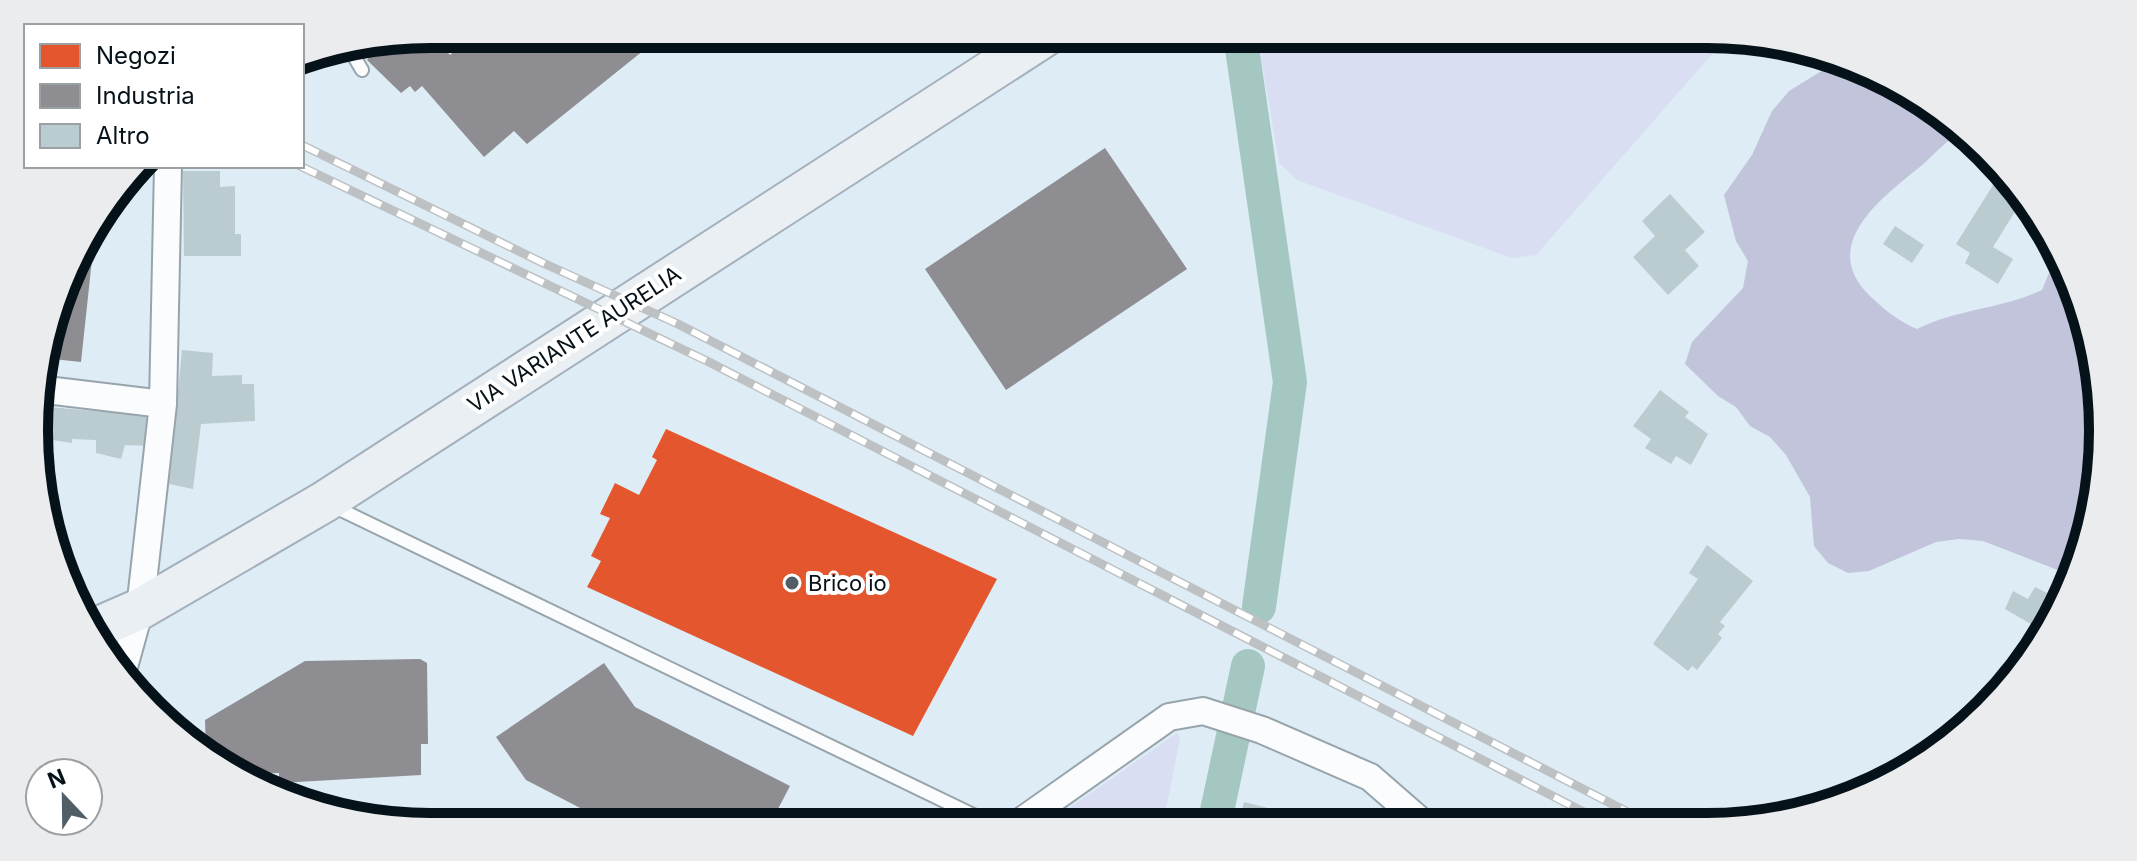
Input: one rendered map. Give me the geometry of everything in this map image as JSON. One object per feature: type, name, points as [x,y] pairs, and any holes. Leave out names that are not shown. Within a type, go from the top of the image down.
[{"type":"main road","name":"VIA VARIANTE AURELIA","points":[[101,626],[140,609],[324,502],[1026,48]]},
{"type":"street","points":[[126,661],[140,609],[163,404],[168,168]]},
{"type":"street","points":[[50,390],[163,404]]},
{"type":"street","points":[[1033,813],[1169,717],[1203,711],[1262,730],[1370,777],[1411,813]]},
{"type":"lane","points":[[354,56],[362,70]]},
{"type":"lane","points":[[324,502],[969,813]]},
{"type":"shaded area","points":[[1259,48],[1717,48],[1536,255],[1512,258],[1297,180],[1279,163]]},
{"type":"shaded area","points":[[1827,67],[1898,99],[1953,138],[1888,193],[1860,225],[1852,242],[1850,260],[1856,278],[1871,297],[1898,319],[1917,329],[2042,290],[2051,268],[2048,258],[2076,332],[2088,405],[2086,480],[2076,529],[2062,572],[1983,541],[1959,539],[1936,542],[1869,571],[1848,573],[1828,563],[1814,546],[1810,497],[1786,455],[1770,437],[1750,426],[1736,407],[1718,396],[1685,364],[1692,342],[1743,288],[1748,261],[1736,241],[1724,195],[1752,155],[1772,111],[1789,91]]},
{"type":"shaded area","points":[[1177,733],[1180,738],[1165,813],[1062,813]]},
{"type":"building: Negozi","name":"Brico io","points":[[666,429],[997,579],[913,736],[587,587],[601,561],[591,556],[610,518],[600,514],[615,483],[639,495],[657,460],[652,457]]},
{"type":"building: Industria","points":[[443,48],[450,55],[458,48],[647,48],[527,144],[514,131],[484,157],[422,86],[415,92],[410,86],[401,93],[367,60],[373,52],[405,49]]},
{"type":"building: Industria","points":[[1105,148],[1187,269],[1006,390],[925,269]]},
{"type":"building: Industria","points":[[93,250],[81,362],[54,359],[68,308]]},
{"type":"building: Industria","points":[[420,659],[427,663],[428,744],[421,744],[421,775],[281,783],[279,773],[260,774],[206,740],[205,720],[305,661]]},
{"type":"building: Industria","points":[[604,663],[635,707],[790,786],[776,813],[590,813],[526,780],[496,737]]},
{"type":"building: Altro","points":[[183,171],[220,171],[220,187],[235,186],[235,234],[241,234],[241,256],[184,256]]},
{"type":"building: Altro","points":[[1996,180],[2017,208],[1993,247],[2013,259],[1998,284],[1965,263],[1970,253],[1956,244]]},
{"type":"building: Altro","points":[[1670,194],[1705,232],[1685,250],[1699,266],[1668,295],[1633,257],[1655,236],[1642,221]]},
{"type":"building: Altro","points":[[1895,226],[1924,245],[1912,263],[1883,244]]},
{"type":"building: Altro","points":[[182,350],[213,353],[212,376],[242,375],[242,384],[254,384],[255,421],[201,424],[193,489],[169,484]]},
{"type":"building: Altro","points":[[1660,390],[1689,412],[1685,417],[1708,434],[1691,465],[1676,456],[1671,464],[1645,448],[1651,439],[1633,426]]},
{"type":"building: Altro","points":[[49,407],[151,416],[151,446],[125,445],[121,459],[96,453],[96,440],[72,439],[72,443],[48,439]]},
{"type":"building: Altro","points":[[1707,545],[1753,581],[1720,622],[1725,626],[1718,634],[1722,638],[1697,670],[1692,666],[1688,671],[1653,644],[1698,579],[1689,573]]},
{"type":"building: Altro","points":[[2035,587],[2052,595],[2035,627],[2005,609],[2013,591],[2028,599]]},
{"type":"building: Altro","points":[[1244,802],[1288,813],[1241,813]]},
{"type":"waterway","points":[[1242,48],[1290,382],[1259,607]]},
{"type":"waterway","points":[[1217,813],[1248,666]]},
{"type":"railway","points":[[304,146],[543,263],[678,324],[1630,813]]},
{"type":"railway","points":[[304,168],[709,362],[1586,813]]},
{"type":"place","name":"Brico io","points":[[792,583]]}]
